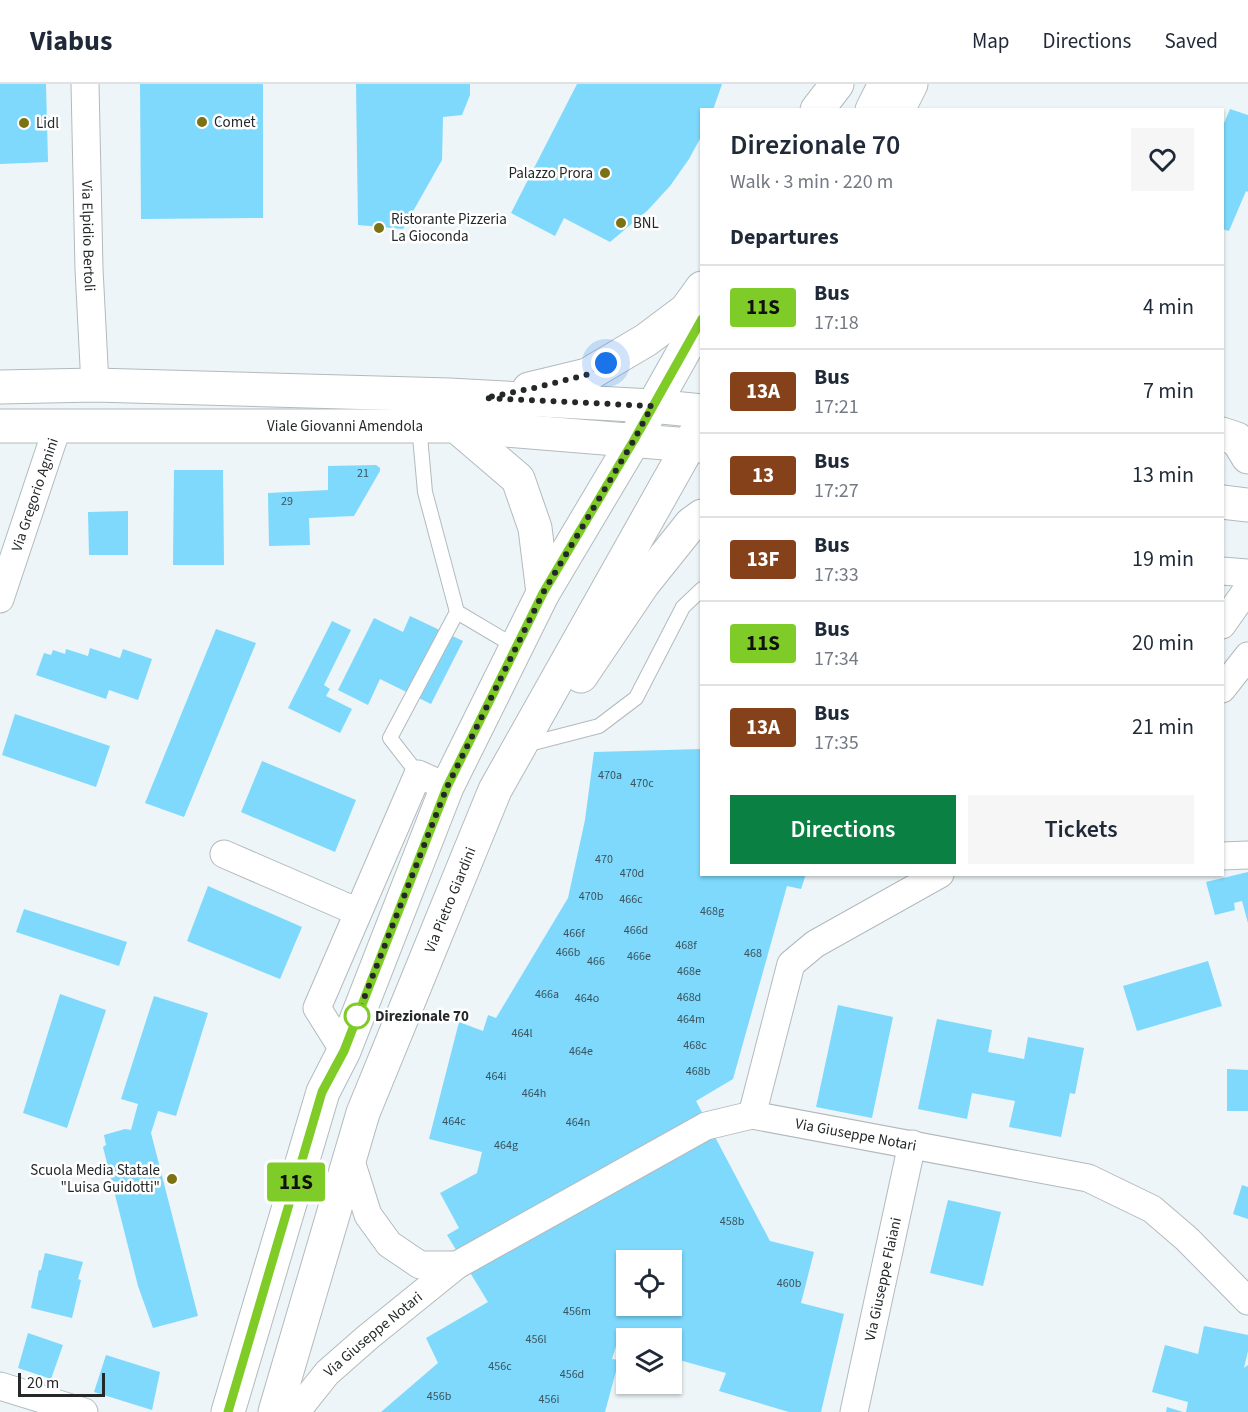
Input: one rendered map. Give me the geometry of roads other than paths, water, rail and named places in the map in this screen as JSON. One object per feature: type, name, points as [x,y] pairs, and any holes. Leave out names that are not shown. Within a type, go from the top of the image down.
[{"type":"street","name":"Via Elpidio Bertoli","points":[[86,84],[89,269],[95,385]]},
{"type":"street","points":[[819,108],[837,84]]},
{"type":"street","points":[[824,108],[837,84]]},
{"type":"street","points":[[873,108],[885,84]]},
{"type":"street","points":[[899,108],[911,84]]},
{"type":"street","points":[[485,398],[586,375],[646,340],[686,310],[700,291]]},
{"type":"street","points":[[344,1051],[317,1008],[358,912],[433,780],[516,647],[543,593],[634,440],[700,322]]},
{"type":"street","name":"Viale Giovanni Amendola","points":[[0,387],[95,385],[485,398],[652,406],[700,411]]},
{"type":"street","name":"Via Gregorio Agnini","points":[[0,599],[58,425]]},
{"type":"street","name":"Viale Giovanni Amendola","points":[[0,426],[419,425],[634,440],[697,438]]},
{"type":"street","points":[[456,426],[518,479],[535,528],[543,593]]},
{"type":"street","points":[[1224,435],[1237,440],[1248,457]]},
{"type":"street","name":"Via Pietro Giardini","points":[[275,1412],[363,1113],[495,790],[697,438]]},
{"type":"street","points":[[1224,459],[1248,462]]},
{"type":"street","points":[[1224,502],[1248,505]]},
{"type":"street","points":[[495,790],[537,742],[643,584],[691,524],[700,517]]},
{"type":"street","points":[[1224,571],[1248,573]]},
{"type":"street","points":[[1224,622],[1248,588]]},
{"type":"street","points":[[1224,686],[1248,656]]},
{"type":"street","points":[[228,1412],[322,1092],[344,1051],[433,780]]},
{"type":"street","points":[[224,854],[358,912]]},
{"type":"street","points":[[1224,856],[1248,855]]},
{"type":"street","points":[[752,1115],[791,964],[815,944],[936,876]]},
{"type":"street","name":"Via Giuseppe Notari","points":[[296,1412],[327,1373],[457,1265],[706,1125],[752,1115],[1088,1178],[1152,1209],[1187,1239],[1248,1301]]},
{"type":"street","name":"Via Giuseppe Flaiani","points":[[854,1412],[912,1144]]},
{"type":"street","name":"Via Giuseppe Notari","points":[[350,1158],[368,1215],[389,1244],[420,1265],[457,1265]]},
{"type":"street","points":[[0,1386],[84,1412]]},
{"type":"lane","points":[[419,425],[425,492],[457,612],[390,738],[433,780]]},
{"type":"lane","points":[[537,742],[599,726],[636,698],[682,607],[700,591]]},
{"type":"lane","points":[[457,612],[516,647]]},
{"type":"place","name":"Comet","points":[[202,122]]},
{"type":"place","name":"Lidl","points":[[24,123]]},
{"type":"place","name":"Palazzo Prora","points":[[605,173]]},
{"type":"place","name":"BNL","points":[[621,223]]},
{"type":"place","name":"Ristorante Pizzeria La Gioconda","points":[[379,228]]},
{"type":"place","name":"Direzionale 70","points":[[357,1016]]},
{"type":"place","name":"Scuola Media Statale \"Luisa Guidotti\"","points":[[172,1179]]}]
